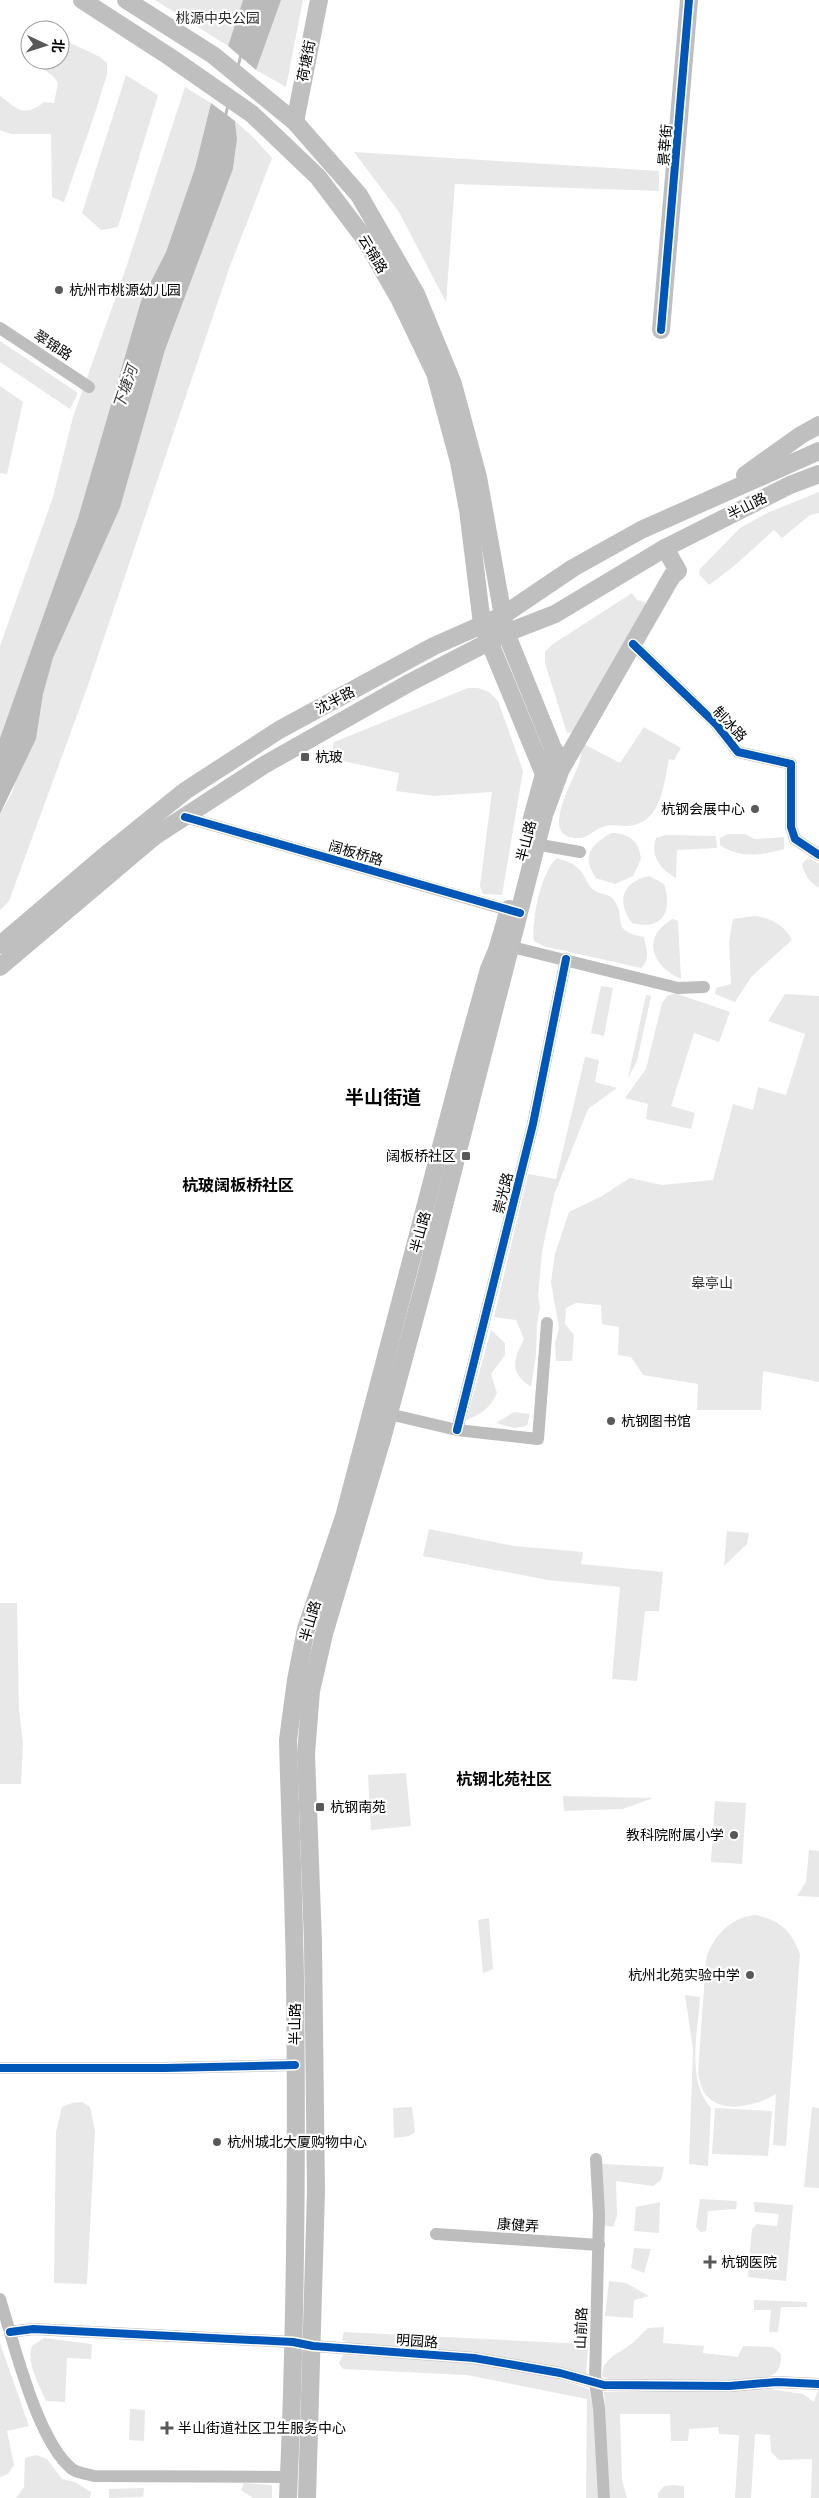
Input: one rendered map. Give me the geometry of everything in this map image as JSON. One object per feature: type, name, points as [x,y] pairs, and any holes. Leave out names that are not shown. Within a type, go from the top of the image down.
[{"type":"main road","name":"云锦路","points":[[82,0],[252,114],[318,178],[365,239],[400,300],[435,373],[463,481],[482,624]]},
{"type":"main road","name":"云锦路","points":[[126,0],[213,55],[252,86],[295,122],[359,194],[416,294],[453,384],[478,477],[504,624]]},
{"type":"main road","name":"荷塘街","points":[[295,122],[319,0]]},
{"type":"main road","name":"景莘街","points":[[661,330],[689,0]]},
{"type":"main road","name":"半山路","points":[[700,504],[819,425]]},
{"type":"main road","name":"半山路","points":[[700,504],[819,451]]},
{"type":"main road","name":"半山路","points":[[307,2498],[313,2346],[316,2191],[314,2013],[306,1754],[312,1692],[324,1634],[389,1414],[479,1063],[512,947],[514,912],[554,774],[672,576],[678,570],[665,548],[790,485],[819,474]]},
{"type":"main road","name":"沈半路","points":[[0,967],[140,848],[185,817],[271,761],[409,683],[489,642],[504,624],[573,568],[641,530],[700,504]]},
{"type":"main road","name":"沈半路","points":[[0,945],[102,858],[185,791],[279,730],[434,646],[482,624],[504,624],[555,614],[665,548]]},
{"type":"main road","points":[[482,624],[554,774]]},
{"type":"main road","points":[[504,624],[555,751],[554,774]]},
{"type":"main road","name":"半山路","points":[[288,2498],[294,2342],[295,2064],[288,1740],[296,1680],[306,1629],[344,1518],[488,970],[514,912],[554,774]]},
{"type":"street","name":"翠锦路","points":[[0,328],[89,387]]},
{"type":"street","name":"制冰路","points":[[633,644],[716,724],[738,752],[791,764],[791,827],[795,840],[819,855]]},
{"type":"street","name":"阔板桥路","points":[[185,817],[514,912]]},
{"type":"street","points":[[535,844],[580,852]]},
{"type":"street","points":[[512,947],[678,988],[704,987]]},
{"type":"street","name":"崇光路","points":[[457,1430],[533,1124],[566,959]]},
{"type":"street","points":[[389,1414],[457,1430],[538,1439],[548,1323]]},
{"type":"street","points":[[0,2068],[149,2068],[295,2064]]},
{"type":"street","name":"山前路","points":[[596,2159],[599,2245],[595,2382],[599,2408],[604,2498]]},
{"type":"street","name":"康健弄","points":[[436,2234],[599,2245]]},
{"type":"street","points":[[0,2299],[40,2423],[56,2453],[73,2471],[94,2476],[289,2477]]},
{"type":"street","name":"明园路","points":[[10,2332],[33,2330],[294,2342],[313,2346],[474,2358],[560,2373],[614,2385],[729,2386],[777,2382],[819,2384]]},
{"type":"green space","name":"桃源中央公园","points":[[155,0],[243,0],[228,46]]},
{"type":"green space","points":[[280,0],[303,0],[286,87],[256,70]]},
{"type":"green space","points":[[70,43],[100,57],[107,63],[107,74],[64,202],[52,197],[51,134],[11,134],[0,130],[0,96],[16,108],[25,111],[31,110],[44,102],[54,103],[58,83],[45,70],[70,70]]},
{"type":"green space","points":[[126,75],[158,95],[118,227],[101,230],[82,213]]},
{"type":"green space","points":[[185,87],[211,103],[195,168],[166,252],[141,301],[78,518],[0,738],[0,646],[53,497],[73,417],[124,274]]},
{"type":"green space","points":[[235,121],[272,158],[230,266],[87,688],[9,901],[0,910],[0,814],[12,793],[53,658],[120,508],[165,350],[233,169],[237,139]]},
{"type":"green space","points":[[354,152],[659,171],[659,191],[455,184],[446,302],[399,212]]},
{"type":"green space","points":[[0,341],[78,393],[70,409],[0,362]]},
{"type":"green space","points":[[0,386],[23,402],[7,474],[0,473]]},
{"type":"green space","points":[[819,492],[819,513],[810,515],[782,538],[774,530],[734,566],[709,585],[699,574],[700,569],[740,528],[767,513]]},
{"type":"green space","points":[[632,593],[637,600],[645,602],[648,609],[574,732],[567,733],[545,663],[545,652],[553,644]]},
{"type":"green space","points":[[468,688],[478,688],[489,692],[498,701],[523,771],[502,895],[483,894],[480,886],[492,792],[434,796],[396,791],[399,773],[333,759],[331,754],[334,742]]},
{"type":"green space","points":[[644,727],[681,748],[674,760],[669,759],[663,788],[656,808],[651,815],[634,825],[607,826],[583,838],[567,836],[561,830],[559,820],[561,808],[580,761],[582,743],[620,763]]},
{"type":"green space","points":[[611,833],[628,836],[632,839],[638,847],[641,859],[633,876],[615,884],[596,878],[589,864],[590,852],[593,847]]},
{"type":"green space","points":[[728,834],[745,834],[755,839],[784,837],[784,849],[759,854],[735,852],[720,845],[720,838]]},
{"type":"green space","points":[[666,835],[716,836],[717,848],[677,850],[676,878],[661,866],[655,856],[654,845],[656,838]]},
{"type":"green space","points":[[557,858],[576,866],[593,890],[608,895],[614,900],[618,907],[621,923],[626,931],[644,937],[647,958],[641,968],[543,946],[534,941],[534,921],[538,897],[546,874]]},
{"type":"green space","points":[[808,858],[819,864],[819,888],[810,881],[803,868],[802,864]]},
{"type":"green space","points":[[649,876],[664,884],[667,903],[666,910],[663,917],[651,924],[632,923],[624,907],[624,894],[633,883]]},
{"type":"green space","points":[[755,916],[766,918],[781,926],[792,940],[751,977],[735,1002],[715,994],[716,988],[731,984],[729,942],[733,919]]},
{"type":"green space","points":[[673,919],[678,921],[681,979],[663,967],[654,951],[653,942],[656,934]]},
{"type":"green space","points":[[601,986],[613,988],[604,1036],[591,1033]]},
{"type":"green space","points":[[675,993],[730,1012],[719,1042],[694,1033],[671,1106],[695,1113],[691,1129],[646,1119],[648,1104],[625,1098],[646,1069],[662,1003],[667,996]]},
{"type":"green space","name":"皋亭山","points":[[785,994],[819,996],[819,1382],[763,1371],[761,1410],[697,1410],[698,1384],[643,1375],[631,1357],[618,1355],[619,1327],[602,1324],[601,1305],[576,1303],[566,1308],[565,1324],[574,1335],[572,1361],[556,1361],[555,1343],[559,1328],[551,1282],[555,1254],[569,1212],[602,1196],[630,1178],[662,1185],[713,1180],[733,1104],[753,1110],[758,1087],[786,1095],[805,1034],[768,1021]]},
{"type":"green space","points":[[646,995],[651,996],[637,1061],[628,1078]]},
{"type":"green space","points":[[585,1057],[599,1060],[595,1082],[617,1088],[588,1109],[554,1195],[542,1252],[538,1295],[540,1307],[531,1387],[524,1382],[516,1371],[517,1354],[524,1339],[516,1320],[494,1317],[528,1174],[556,1179]]},
{"type":"green space","points":[[491,1330],[505,1343],[505,1355],[491,1374],[497,1393],[485,1410],[466,1420]]},
{"type":"green space","points":[[514,1412],[530,1414],[527,1426],[514,1428],[496,1423]]},
{"type":"green space","points":[[429,1529],[514,1546],[583,1552],[581,1564],[663,1572],[659,1611],[645,1611],[637,1681],[612,1679],[620,1587],[548,1580],[423,1556]]},
{"type":"green space","points":[[727,1531],[749,1533],[747,1544],[724,1566]]},
{"type":"green space","points":[[0,1603],[17,1603],[19,1710],[23,1743],[21,1784],[0,1784]]},
{"type":"green space","points":[[406,1773],[411,1826],[371,1830],[368,1775]]},
{"type":"green space","points":[[563,1796],[653,1798],[623,1809],[564,1811]]},
{"type":"green space","points":[[715,1801],[746,1803],[742,1864],[711,1862]]},
{"type":"green space","points":[[809,1850],[819,1851],[819,1897],[797,1896],[806,1882]]},
{"type":"green space","points":[[755,1915],[764,1917],[784,1927],[793,1938],[800,1954],[786,2146],[773,2145],[776,2094],[751,2104],[732,2107],[722,2105],[714,2102],[705,2094],[698,2074],[706,1959],[709,1950],[724,1929],[738,1920]]},
{"type":"green space","points":[[489,1918],[493,1969],[483,1973],[478,1920]]},
{"type":"green space","points":[[685,1995],[700,1997],[695,2055],[698,2084],[703,2097],[711,2108],[708,2166],[689,2164],[693,2049]]},
{"type":"green space","points":[[82,2102],[90,2107],[95,2131],[87,2284],[54,2283],[56,2132],[62,2107]]},
{"type":"green space","points":[[412,2107],[415,2132],[409,2136],[394,2138],[393,2108]]},
{"type":"green space","points":[[812,2107],[819,2108],[819,2188],[804,2187]]},
{"type":"green space","points":[[715,2108],[772,2111],[768,2156],[712,2154]]},
{"type":"green space","points":[[602,2164],[664,2167],[661,2180],[653,2186],[616,2181],[617,2216],[613,2227],[604,2225]]},
{"type":"green space","points":[[700,2199],[737,2201],[736,2209],[708,2211],[706,2231],[701,2232],[696,2227]]},
{"type":"green space","points":[[660,2202],[659,2233],[634,2231],[636,2207]]},
{"type":"green space","points":[[754,2202],[793,2205],[786,2281],[748,2277],[752,2229],[757,2224],[777,2226],[779,2214],[755,2212]]},
{"type":"green space","points":[[634,2248],[651,2249],[644,2273],[631,2268]]},
{"type":"green space","points":[[609,2281],[626,2283],[649,2296],[634,2300],[633,2318],[605,2316]]},
{"type":"green space","points":[[754,2300],[807,2302],[807,2307],[781,2307],[778,2332],[769,2332],[771,2310],[754,2310]]},
{"type":"green space","points":[[664,2327],[663,2343],[704,2346],[703,2353],[738,2357],[743,2346],[773,2347],[781,2354],[781,2362],[774,2374],[762,2378],[720,2382],[609,2379],[602,2376],[608,2360],[633,2343],[648,2328]]},
{"type":"green space","points":[[344,2332],[586,2344],[588,2348],[586,2375],[349,2343],[342,2340]]},
{"type":"green space","points":[[44,2338],[92,2344],[91,2359],[67,2358],[65,2402],[46,2401],[34,2374],[31,2359],[32,2346]]},
{"type":"green space","points":[[0,2343],[29,2426],[7,2431],[14,2465],[8,2474],[0,2477]]},
{"type":"green space","points":[[343,2355],[473,2362],[556,2378],[589,2389],[593,2407],[599,2498],[586,2498],[587,2399],[467,2375],[343,2369],[339,2363]]},
{"type":"green space","points":[[819,2387],[819,2498],[811,2498],[812,2459],[779,2460],[771,2452],[770,2435],[755,2434],[751,2498],[735,2498],[739,2435],[719,2434],[718,2427],[689,2429],[688,2441],[671,2441],[670,2414],[620,2414],[622,2480],[627,2498],[610,2498],[604,2392],[769,2389],[803,2394],[814,2402]]},
{"type":"green space","points":[[130,2409],[145,2410],[144,2441],[129,2440]]},
{"type":"green space","points":[[36,2455],[47,2459],[62,2479],[75,2482],[91,2492],[90,2498],[16,2498],[24,2487],[25,2458]]},
{"type":"green space","points":[[244,2483],[272,2485],[272,2498],[253,2498],[241,2490]]},
{"type":"green space","points":[[664,2486],[684,2486],[684,2498],[658,2498],[658,2493]]},
{"type":"green space","points":[[144,2488],[143,2497],[109,2498],[109,2489]]},
{"type":"water","points":[[243,0],[281,0],[256,70],[228,46]]},
{"type":"water","points":[[211,103],[235,121],[237,139],[233,169],[165,350],[120,508],[53,658],[43,694],[36,739],[0,814],[0,738],[78,518],[141,301],[166,252],[195,168]]},
{"type":"waterway","name":"下塘河","points":[[238,67],[241,54]]},
{"type":"waterway","name":"下塘河","points":[[225,118],[228,105]]},
{"type":"cycle path","points":[[661,330],[689,0]]},
{"type":"cycle path","points":[[633,644],[716,724],[738,752],[791,764],[791,827],[795,839],[819,855]]},
{"type":"cycle path","points":[[185,817],[520,913]]},
{"type":"cycle path","points":[[457,1430],[533,1124],[566,959]]},
{"type":"cycle path","points":[[0,2068],[165,2068],[295,2065]]},
{"type":"cycle path","points":[[10,2332],[33,2329],[293,2342],[313,2346],[474,2358],[560,2373],[604,2385],[729,2386],[777,2382],[819,2384]]},
{"type":"place","name":"杭州市桃源幼儿园","points":[[59,290]]},
{"type":"place","name":"杭玻","points":[[305,757]]},
{"type":"place","name":"杭钢会展中心","points":[[755,809]]},
{"type":"place","name":"阔板桥社区","points":[[466,1156]]},
{"type":"place","name":"杭钢图书馆","points":[[611,1421]]},
{"type":"place","name":"杭钢南苑","points":[[320,1807]]},
{"type":"place","name":"教科院附属小学","points":[[734,1835]]},
{"type":"place","name":"杭州北苑实验中学","points":[[750,1975]]},
{"type":"place","name":"杭州城北大厦购物中心","points":[[217,2142]]},
{"type":"place","name":"杭钢医院","points":[[710,2262]]},
{"type":"place","name":"半山街道社区卫生服务中心","points":[[167,2428]]},
{"type":"district","name":"半山街道","points":[[383,1097]]},
{"type":"district","name":"杭玻阔板桥社区","points":[[238,1185]]},
{"type":"district","name":"杭钢北苑社区","points":[[504,1779]]}]
